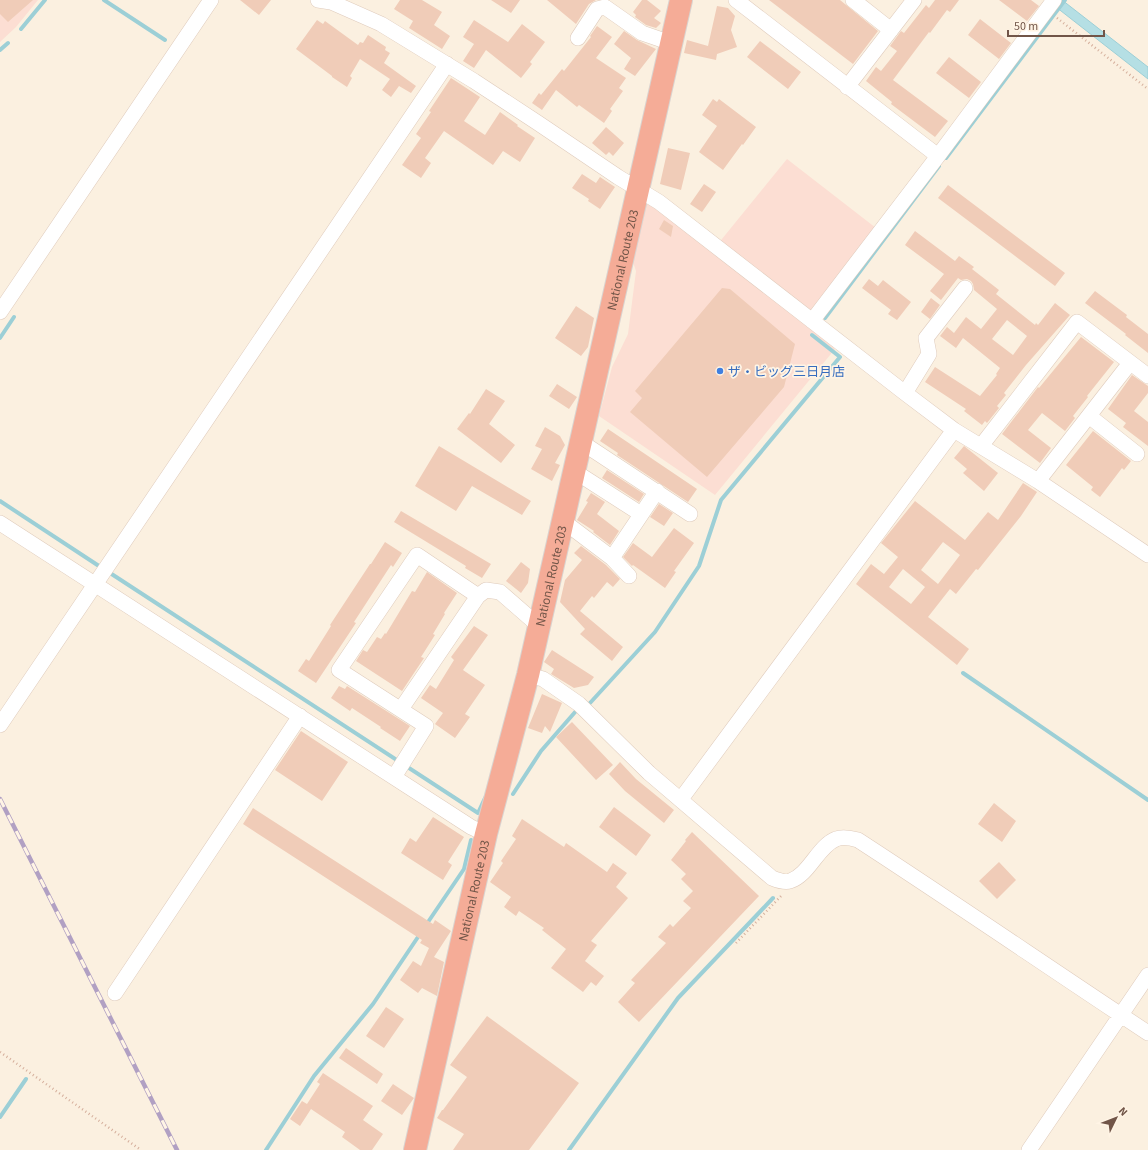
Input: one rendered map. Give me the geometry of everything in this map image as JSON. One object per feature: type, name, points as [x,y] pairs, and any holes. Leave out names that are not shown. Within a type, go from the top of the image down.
[{"type":"highway","name":"National Route 203","points":[[415,1150],[486,834],[528,675],[681,0]]},
{"type":"street","points":[[0,312],[211,0]]},
{"type":"street","points":[[853,0],[891,30]]},
{"type":"street","points":[[847,87],[914,0]]},
{"type":"street","points":[[328,1],[381,24],[447,64],[659,202],[954,430],[1038,481],[1148,555]]},
{"type":"street","points":[[742,2],[847,87],[938,156]]},
{"type":"street","points":[[578,38],[598,9],[605,7],[642,33],[671,43]]},
{"type":"street","points":[[812,321],[1053,9]]},
{"type":"street","points":[[0,725],[447,64]]},
{"type":"street","points":[[906,393],[929,354],[926,338],[965,288]]},
{"type":"street","points":[[981,446],[1077,322],[1148,376]]},
{"type":"street","points":[[1038,481],[1130,363]]},
{"type":"street","points":[[1089,416],[1137,454]]},
{"type":"street","points":[[681,799],[954,430]]},
{"type":"street","points":[[581,442],[690,514]]},
{"type":"street","points":[[574,471],[642,514]]},
{"type":"street","points":[[612,558],[657,491]]},
{"type":"street","points":[[563,521],[612,558],[629,576]]},
{"type":"street","points":[[0,523],[471,826],[486,834]]},
{"type":"street","points":[[394,776],[426,726],[339,670],[417,555],[478,596]]},
{"type":"street","points":[[401,709],[478,596],[486,590],[500,592],[539,626]]},
{"type":"street","points":[[528,675],[543,679],[582,708],[649,773],[772,878],[780,881],[790,881],[800,874],[826,845],[836,838],[848,837],[858,840],[1148,1033]]},
{"type":"street","points":[[116,993],[300,716]]},
{"type":"street","points":[[1029,1150],[1120,1014],[1148,975]]},
{"type":"path","points":[[1053,9],[1148,89]]},
{"type":"path","points":[[736,943],[783,894],[790,881]]},
{"type":"path","points":[[0,1052],[141,1150]]},
{"type":"shaded area","points":[[0,0],[38,0],[16,27],[0,42]]},
{"type":"shaded area","points":[[787,159],[876,228],[803,323],[835,349],[715,495],[599,416],[612,367],[628,334],[636,271],[632,259],[644,205],[650,203],[713,250]]},
{"type":"water","points":[[1047,0],[1062,0],[1148,67],[1148,79]]},
{"type":"building","points":[[0,0],[33,0],[8,22],[0,14]]},
{"type":"building","points":[[240,0],[271,0],[259,15]]},
{"type":"building","points":[[400,0],[422,0],[442,12],[434,25],[450,36],[442,49],[409,28],[413,21],[394,9]]},
{"type":"building","points":[[491,0],[520,0],[511,13]]},
{"type":"building","points":[[547,0],[596,0],[589,4],[576,24]]},
{"type":"building","points":[[642,0],[647,0],[661,11],[654,18],[661,23],[656,28],[646,25],[635,17],[636,15],[633,12]]},
{"type":"building","points":[[769,0],[840,0],[878,31],[853,64]]},
{"type":"building","points":[[935,0],[959,0],[950,12],[947,10],[893,80],[948,121],[935,137],[891,104],[892,102],[866,81],[876,67],[881,71],[897,51],[890,46],[901,31],[904,33],[926,5],[929,8]]},
{"type":"building","points":[[999,0],[1031,0],[1039,6],[1027,21]]},
{"type":"building","points":[[717,6],[728,8],[735,16],[731,30],[737,47],[717,54],[716,60],[684,53],[687,40],[708,46]]},
{"type":"building","points":[[980,19],[1011,43],[999,59],[968,35]]},
{"type":"building","points":[[317,20],[323,24],[325,21],[358,45],[360,42],[363,43],[368,35],[386,47],[385,50],[390,53],[384,63],[416,86],[411,93],[399,86],[391,97],[382,90],[390,79],[360,59],[350,76],[352,78],[347,87],[332,77],[296,49]]},
{"type":"building","points":[[474,20],[508,42],[522,24],[545,42],[530,62],[532,64],[521,78],[486,50],[474,68],[463,61],[474,44],[463,37]]},
{"type":"building","points":[[597,26],[612,37],[596,58],[626,78],[619,88],[623,91],[610,109],[612,111],[604,123],[579,105],[577,107],[556,90],[542,110],[532,103],[539,93],[541,95],[562,69],[564,71],[591,37],[590,36]]},
{"type":"building","points":[[624,31],[637,40],[656,49],[635,76],[624,69],[631,58],[614,44]]},
{"type":"building","points":[[760,41],[801,72],[788,89],[747,57]]},
{"type":"building","points":[[949,57],[981,82],[969,98],[936,73]]},
{"type":"building","points":[[451,78],[480,97],[464,121],[485,135],[500,112],[535,138],[520,162],[503,151],[493,165],[444,131],[425,158],[431,163],[421,178],[402,165],[421,138],[416,134]]},
{"type":"building","points":[[713,99],[717,102],[719,99],[756,127],[723,170],[699,152],[717,126],[702,115]]},
{"type":"building","points":[[606,127],[624,143],[613,156],[609,152],[606,155],[592,143]]},
{"type":"building","points":[[668,148],[690,153],[681,190],[660,184]]},
{"type":"building","points":[[582,174],[596,183],[600,177],[615,187],[600,209],[588,201],[589,199],[572,188]]},
{"type":"building","points":[[704,184],[716,192],[702,212],[690,204]]},
{"type":"building","points":[[948,185],[1065,273],[1055,286],[938,198]]},
{"type":"building","points":[[664,220],[673,226],[671,237],[659,229]]},
{"type":"building","points":[[915,231],[955,261],[959,256],[974,267],[972,269],[999,290],[996,294],[1035,325],[1036,323],[1038,325],[1055,303],[1070,315],[1026,365],[1004,393],[1006,395],[997,406],[999,408],[987,423],[985,421],[982,425],[964,411],[966,409],[925,382],[935,367],[980,396],[997,375],[996,374],[1000,368],[963,338],[956,348],[940,336],[947,327],[954,333],[966,317],[981,329],[997,309],[974,290],[973,284],[967,279],[961,280],[958,278],[941,300],[930,291],[944,274],[905,245]],"holes":[[[1007,320],[1027,336],[1013,355],[992,339]]]},
{"type":"building","points":[[869,279],[878,286],[883,280],[911,302],[897,320],[888,314],[891,310],[862,288]]},
{"type":"building","points":[[722,288],[730,289],[795,344],[784,387],[707,477],[630,412],[642,398],[635,391]]},
{"type":"building","points":[[1095,291],[1127,315],[1126,317],[1148,334],[1148,353],[1125,335],[1126,334],[1085,303]]},
{"type":"building","points":[[931,298],[940,305],[930,319],[921,312]]},
{"type":"building","points":[[576,306],[594,318],[588,347],[581,356],[555,338]]},
{"type":"building","points":[[1081,337],[1114,362],[1087,396],[1088,397],[1073,416],[1075,418],[1065,431],[1042,413],[1028,430],[1051,448],[1040,463],[1002,434],[1038,387],[1039,388]]},
{"type":"building","points":[[1132,375],[1148,386],[1148,393],[1134,411],[1148,422],[1148,446],[1123,427],[1126,423],[1108,409]]},
{"type":"building","points":[[557,384],[577,397],[569,409],[549,396]]},
{"type":"building","points":[[486,389],[505,401],[489,424],[515,445],[501,463],[457,429],[469,413],[470,414]]},
{"type":"building","points":[[545,427],[560,436],[565,445],[555,463],[560,465],[552,481],[531,469],[542,449],[535,446]]},
{"type":"building","points":[[608,429],[697,489],[688,502],[617,455],[618,453],[600,441]]},
{"type":"building","points":[[1093,431],[1131,461],[1124,470],[1122,468],[1100,497],[1091,490],[1093,487],[1066,465]]},
{"type":"building","points":[[439,446],[531,501],[522,515],[472,486],[456,511],[415,486]]},
{"type":"building","points":[[964,446],[998,473],[984,491],[963,473],[967,469],[954,458]]},
{"type":"building","points":[[607,470],[644,494],[639,502],[602,478]]},
{"type":"building","points":[[1023,483],[1037,492],[1021,516],[978,570],[976,569],[956,594],[950,589],[928,617],[969,649],[957,665],[856,584],[871,564],[884,574],[898,557],[881,543],[915,501],[965,540],[988,512],[998,520]],"holes":[[[943,542],[960,555],[938,584],[921,570]],[[903,569],[925,587],[911,604],[889,587]]]},
{"type":"building","points":[[591,493],[605,502],[597,514],[619,531],[610,545],[593,532],[594,531],[577,520],[588,502],[586,501]]},
{"type":"building","points":[[659,504],[673,513],[664,526],[650,517]]},
{"type":"building","points":[[401,511],[491,564],[482,578],[465,568],[466,566],[394,522]]},
{"type":"building","points":[[674,528],[694,543],[674,571],[676,572],[665,588],[633,565],[632,566],[623,557],[633,543],[652,557]]},
{"type":"building","points":[[385,542],[402,553],[393,567],[391,565],[354,622],[356,623],[316,683],[298,671],[306,659],[309,661],[331,626],[330,625]]},
{"type":"building","points":[[581,546],[606,565],[620,579],[613,587],[607,582],[594,598],[592,596],[580,611],[623,647],[612,661],[580,634],[585,629],[560,602],[565,580],[582,560],[574,553]]},
{"type":"building","points":[[521,562],[530,569],[528,583],[521,593],[506,581]]},
{"type":"building","points":[[427,572],[457,593],[444,613],[445,614],[433,634],[435,635],[421,657],[424,658],[402,691],[356,661],[363,650],[367,652],[377,637],[381,639],[385,633],[386,634],[412,591],[415,592]]},
{"type":"building","points":[[474,626],[488,635],[463,670],[485,685],[465,714],[470,717],[455,738],[435,724],[443,713],[421,698],[430,685],[436,689],[454,660],[451,657]]},
{"type":"building","points":[[552,650],[594,677],[588,685],[574,688],[551,674],[554,669],[544,662]]},
{"type":"building","points":[[339,686],[345,689],[347,686],[410,726],[400,741],[352,708],[350,711],[331,698]]},
{"type":"building","points":[[542,694],[562,703],[550,732],[545,726],[542,733],[528,728]]},
{"type":"building","points":[[572,722],[613,765],[596,780],[556,737]]},
{"type":"building","points":[[301,731],[348,762],[322,801],[275,770]]},
{"type":"building","points":[[620,762],[636,779],[674,810],[664,823],[625,791],[609,774]]},
{"type":"building","points":[[994,803],[1016,821],[1002,842],[978,824]]},
{"type":"building","points":[[614,807],[651,835],[636,856],[599,827]]},
{"type":"building","points":[[253,808],[433,924],[435,920],[451,931],[434,957],[444,962],[437,996],[422,988],[418,993],[400,980],[413,961],[421,966],[429,948],[420,943],[422,940],[243,824]]},
{"type":"building","points":[[433,817],[464,837],[448,862],[452,865],[443,880],[401,853],[410,838],[416,842]]},
{"type":"building","points":[[522,819],[564,847],[566,843],[607,872],[613,863],[627,873],[616,887],[628,898],[591,941],[597,945],[585,961],[604,976],[596,986],[591,982],[583,992],[551,968],[566,949],[542,930],[544,928],[519,911],[516,916],[504,907],[511,897],[490,882],[503,863],[501,861],[516,839],[512,836]]},
{"type":"building","points":[[692,832],[759,896],[639,1022],[618,1002],[635,983],[631,980],[666,943],[658,937],[670,924],[673,927],[691,908],[683,901],[693,891],[681,879],[686,874],[671,860]]},
{"type":"building","points":[[999,862],[1016,880],[997,899],[979,881]]},
{"type":"building","points":[[386,1007],[404,1019],[384,1048],[366,1036]]},
{"type":"building","points":[[487,1016],[579,1083],[529,1150],[453,1150],[464,1134],[437,1118],[467,1077],[450,1065]]},
{"type":"building","points":[[346,1048],[383,1074],[377,1084],[339,1058]]},
{"type":"building","points":[[323,1073],[373,1106],[363,1120],[383,1134],[372,1150],[360,1150],[342,1137],[345,1132],[311,1109],[300,1126],[290,1119],[302,1101],[307,1104],[320,1084],[317,1082]]},
{"type":"building","points":[[393,1084],[414,1098],[402,1115],[381,1101]]},
{"type":"waterway","points":[[21,29],[45,0]]},
{"type":"waterway","points":[[104,0],[165,40]]},
{"type":"waterway","points":[[946,158],[1065,0]]},
{"type":"waterway","points":[[0,50],[8,43]]},
{"type":"waterway","points":[[825,318],[939,166]]},
{"type":"waterway","points":[[0,338],[14,317]]},
{"type":"waterway","points":[[586,706],[655,632],[699,566],[721,500],[840,357],[812,335]]},
{"type":"waterway","points":[[0,501],[102,568]]},
{"type":"waterway","points":[[107,571],[478,813],[485,798]]},
{"type":"waterway","points":[[963,673],[1148,800]]},
{"type":"waterway","points":[[513,794],[541,751],[576,711],[580,709]]},
{"type":"waterway","points":[[426,925],[464,869],[471,840]]},
{"type":"waterway","points":[[569,1150],[678,998],[773,898]]},
{"type":"waterway","points":[[266,1150],[314,1076],[373,1004],[420,934]]},
{"type":"waterway","points":[[0,1117],[26,1079]]},
{"type":"railway","points":[[0,799],[177,1150]]},
{"type":"place","name":"ザ・ビッグ三日月店","points":[[720,371]]}]
